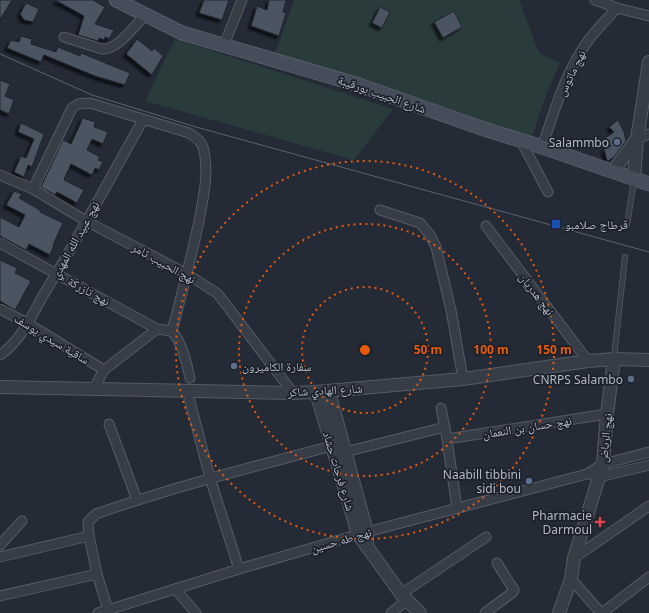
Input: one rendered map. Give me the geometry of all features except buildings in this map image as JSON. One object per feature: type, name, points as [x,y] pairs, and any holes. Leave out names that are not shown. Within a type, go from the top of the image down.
[{"type":"main road","name":"شارع الحبيب بورقيبة","points":[[116,0],[182,33],[359,85],[649,184]]},
{"type":"street","points":[[224,45],[242,0]]},
{"type":"street","points":[[595,0],[617,8],[649,16]]},
{"type":"street","name":"نهج ماتوس","points":[[542,147],[559,98],[576,60],[585,45],[617,8]]},
{"type":"street","points":[[64,36],[102,49],[108,49],[116,45],[145,15]]},
{"type":"street","points":[[634,179],[637,139],[649,62]]},
{"type":"street","points":[[33,190],[72,108],[81,103],[90,103],[189,133],[197,138],[204,152],[206,170],[203,200],[187,274],[172,331]]},
{"type":"street","name":"نهج عبيد الله المهدي","points":[[0,355],[18,338],[57,273],[143,120]]},
{"type":"street","points":[[613,172],[637,139],[649,134]]},
{"type":"street","points":[[521,141],[548,192]]},
{"type":"street","name":"نهج الحبيب ثامر","points":[[0,175],[33,190],[86,221],[187,274],[218,294],[293,393]]},
{"type":"street","points":[[380,210],[420,224],[430,235],[436,247],[451,310],[463,379]]},
{"type":"street","name":"نهج هدريان","points":[[486,226],[588,361]]},
{"type":"street","name":"نهج تازركة","points":[[0,243],[57,273],[156,329]]},
{"type":"street","name":"ساقية سيدي يوسف","points":[[0,309],[27,323],[104,370]]},
{"type":"street","points":[[94,388],[104,370],[156,329],[172,331],[178,339],[182,347],[190,378]]},
{"type":"street","name":"شارع الهادي شاكر","points":[[0,387],[293,393],[329,392],[463,379],[588,361],[614,359],[649,360]]},
{"type":"street","name":"نهج الرياض","points":[[559,613],[571,580],[574,558],[593,476],[603,464],[607,414],[614,359]]},
{"type":"street","points":[[187,390],[210,478],[239,569]]},
{"type":"street","name":"شارع فرحات حشاد","points":[[316,392],[332,446],[363,533]]},
{"type":"street","name":"شارع فرحات حشاد","points":[[329,392],[345,452],[367,547],[403,598],[420,613]]},
{"type":"street","points":[[441,408],[458,508]]},
{"type":"street","name":"نهج حسان بن النعمان","points":[[447,439],[607,414]]},
{"type":"street","points":[[109,424],[137,500]]},
{"type":"street","points":[[345,452],[444,427]]},
{"type":"street","points":[[108,612],[97,574],[89,536],[88,522],[96,514],[210,478],[332,446]]},
{"type":"street","points":[[603,464],[649,452]]},
{"type":"street","name":"نهج طه حسين","points":[[98,613],[108,612],[239,569],[363,533],[458,508],[649,464]]},
{"type":"street","points":[[574,558],[649,506]]},
{"type":"street","points":[[0,545],[22,521]]},
{"type":"street","points":[[0,556],[89,536]]},
{"type":"street","points":[[391,613],[403,598],[486,537]]},
{"type":"street","points":[[486,613],[514,590],[497,564]]},
{"type":"street","points":[[0,596],[97,574]]},
{"type":"street","points":[[571,580],[602,613],[649,577]]},
{"type":"street","points":[[175,589],[196,613]]},
{"type":"lane","points":[[627,225],[634,179]]},
{"type":"lane","name":"نهج الرياض","points":[[614,359],[625,257]]},
{"type":"shaded area","points":[[294,0],[519,0],[539,53],[560,63],[547,92],[530,142],[274,56]]},
{"type":"shaded area","points":[[175,39],[393,109],[354,160],[145,101]]},
{"type":"tram line","points":[[0,54],[92,95],[196,127],[649,252]]},
{"type":"place","name":"Salammbo","points":[[617,142]]},
{"type":"place","name":"قرطاج صلامبو","points":[[556,224]]},
{"type":"place","name":"سفارة الكاميرون","points":[[234,366]]},
{"type":"place","name":"CNRPS Salambo","points":[[631,379]]},
{"type":"place","name":"Naabill tibbini sidi bou","points":[[529,481]]},
{"type":"place","name":"Pharmacie Darmoul","points":[[600,522]]}]
